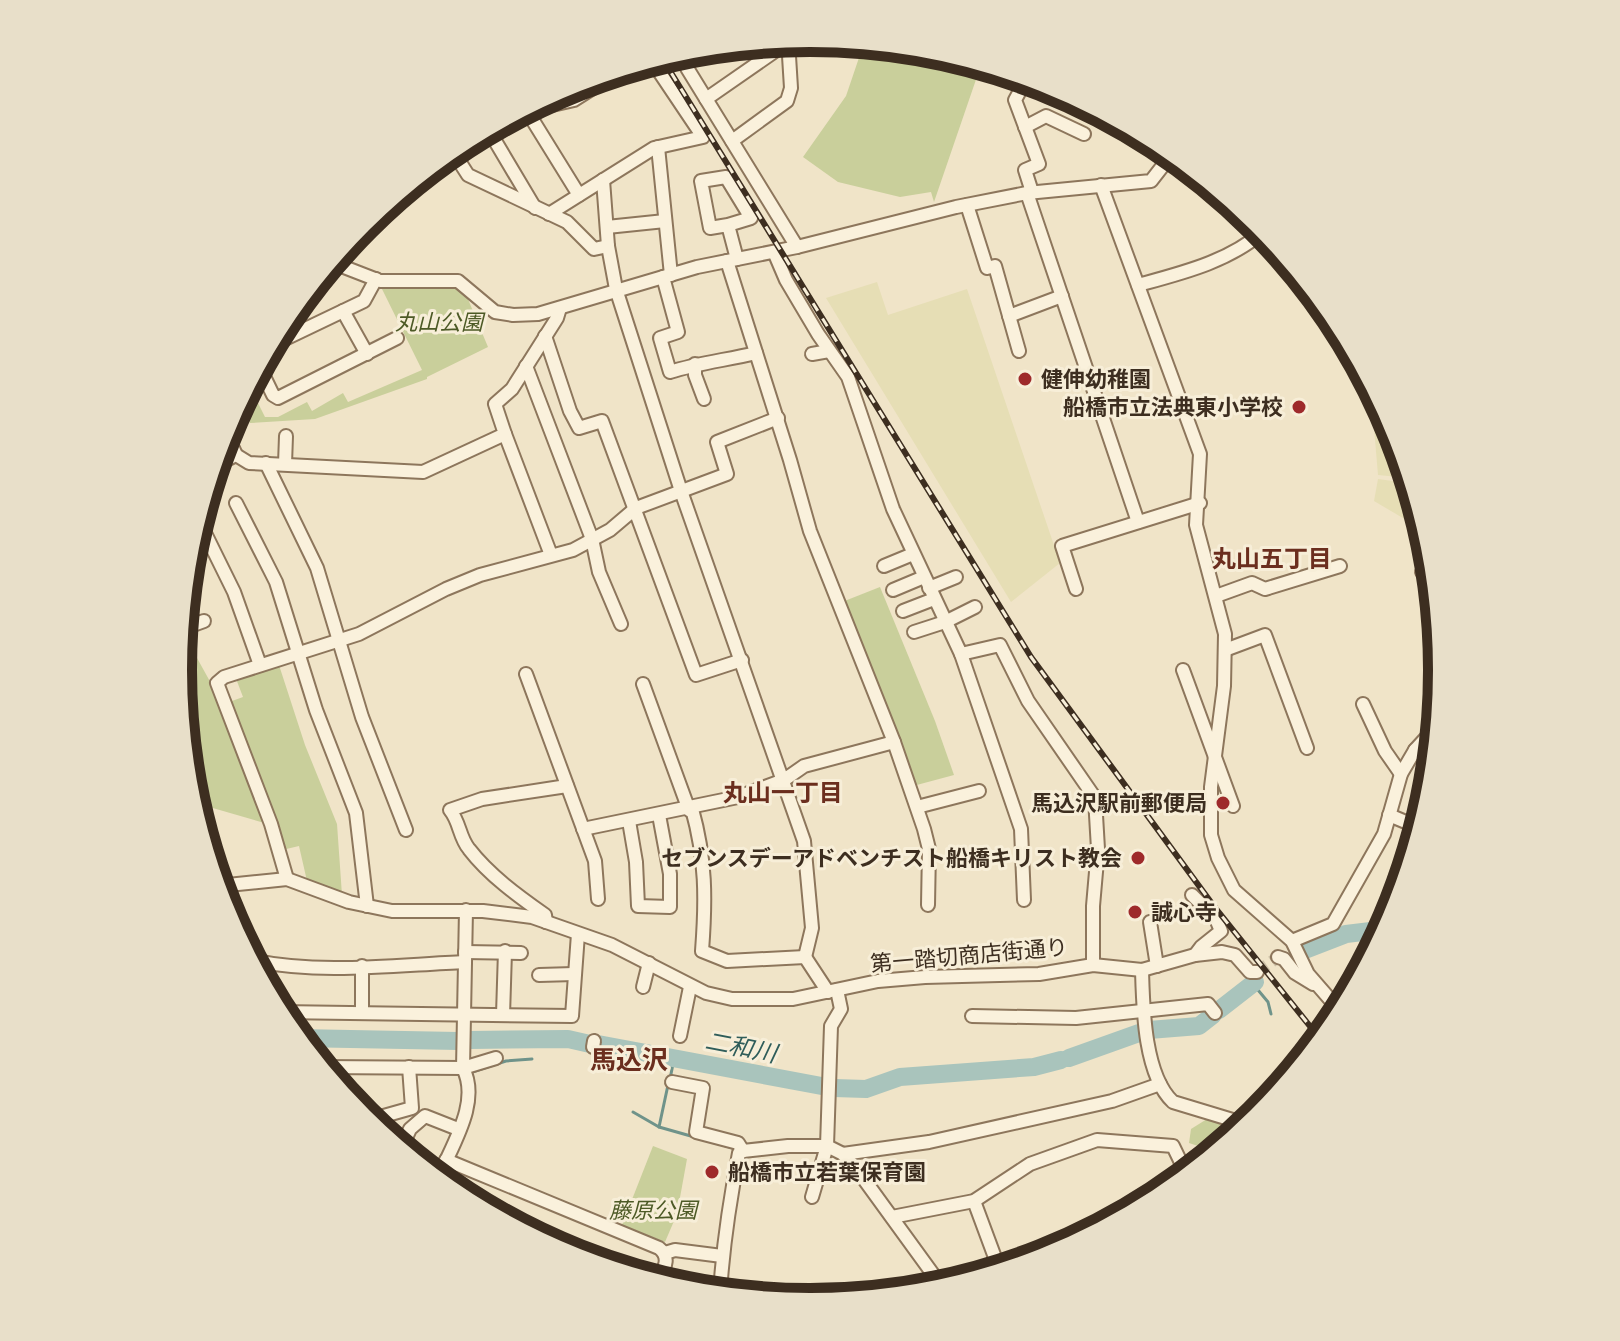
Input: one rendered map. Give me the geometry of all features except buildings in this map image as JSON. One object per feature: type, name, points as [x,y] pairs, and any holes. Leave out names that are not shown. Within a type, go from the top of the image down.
[{"type":"street","points":[[706,99],[771,53]]},
{"type":"street","points":[[732,141],[787,101],[791,88],[789,53]]},
{"type":"street","points":[[687,64],[797,247]]},
{"type":"street","points":[[549,214],[658,147],[703,137],[659,71]]},
{"type":"street","points":[[1021,89],[1015,100],[1039,164],[1025,170],[1029,192],[1138,522]]},
{"type":"street","points":[[1025,127],[1046,116],[1084,134]]},
{"type":"street","points":[[528,120],[579,195]]},
{"type":"street","points":[[494,139],[535,208]]},
{"type":"street","points":[[658,147],[667,276],[678,332],[660,338],[670,372],[695,364],[721,362],[756,353]]},
{"type":"street","points":[[459,161],[468,175],[567,222],[594,249],[608,246]]},
{"type":"street","points":[[342,266],[376,279],[458,281],[495,312],[538,314],[667,276],[967,205],[1029,192],[1151,181],[1165,164]]},
{"type":"street","points":[[726,177],[751,218],[728,225],[710,228],[701,181],[726,177]]},
{"type":"street","points":[[603,180],[608,246],[616,289],[681,491],[806,850],[812,928],[805,957]]},
{"type":"street","points":[[1101,185],[1200,454],[1200,503],[1196,525],[1225,634],[1224,686],[1214,754],[1211,835],[1218,858],[1234,890],[1292,941],[1302,963],[1332,1002]]},
{"type":"street","points":[[967,205],[987,268],[995,266],[1019,351]]},
{"type":"street","points":[[607,227],[665,221]]},
{"type":"street","points":[[728,225],[732,260],[756,353],[810,531],[917,807],[929,849],[928,905]]},
{"type":"street","points":[[1138,285],[1199,269],[1254,240]]},
{"type":"street","points":[[774,252],[786,280],[848,377],[893,509],[961,654],[1021,829],[1024,900]]},
{"type":"street","points":[[290,336],[364,301],[376,279]]},
{"type":"street","points":[[1009,316],[1062,296]]},
{"type":"street","points":[[551,555],[495,404],[512,389],[560,308]]},
{"type":"street","points":[[343,311],[367,354]]},
{"type":"street","points":[[545,336],[570,411],[579,428],[602,421],[696,675],[742,660]]},
{"type":"street","points":[[265,378],[273,395],[278,398],[397,338]]},
{"type":"street","points":[[812,354],[829,351]]},
{"type":"street","points":[[695,364],[695,375],[704,399]]},
{"type":"street","points":[[526,366],[592,539],[599,572],[621,624]]},
{"type":"street","points":[[287,879],[271,824],[217,683],[224,677],[359,634],[468,580],[573,550],[610,530],[636,508],[727,474],[717,442],[778,418]]},
{"type":"street","points":[[233,449],[236,455],[249,463],[423,472],[505,434]]},
{"type":"street","points":[[285,464],[286,436]]},
{"type":"street","points":[[229,458],[236,455]]},
{"type":"street","points":[[266,463],[317,568],[362,717],[406,830]]},
{"type":"street","points":[[236,503],[276,582],[298,653],[356,813],[367,906]]},
{"type":"street","points":[[1076,589],[1062,546],[1200,503]]},
{"type":"street","points":[[206,536],[234,592],[260,665]]},
{"type":"street","points":[[884,566],[913,554]]},
{"type":"street","points":[[1216,596],[1252,583],[1265,589],[1340,566]]},
{"type":"street","points":[[893,590],[929,588],[956,577]]},
{"type":"street","points":[[903,611],[929,588]]},
{"type":"street","points":[[914,632],[945,622],[975,607]]},
{"type":"street","points":[[194,625],[204,621]]},
{"type":"street","points":[[1225,650],[1265,635],[1307,748]]},
{"type":"street","points":[[961,654],[1000,645],[1028,701],[1095,798],[1098,849],[1093,906],[1093,965]]},
{"type":"street","points":[[1183,670],[1233,806]]},
{"type":"street","points":[[526,674],[595,861],[598,899]]},
{"type":"street","points":[[643,684],[690,809],[703,853],[706,889],[702,951],[727,961],[805,957]]},
{"type":"street","points":[[1363,704],[1385,751],[1401,774]]},
{"type":"street","points":[[1292,941],[1333,924],[1384,834],[1401,774],[1424,741]]},
{"type":"street","points":[[583,829],[738,797],[784,780],[804,766],[894,742]]},
{"type":"street","points":[[1415,750],[1422,755]]},
{"type":"street","points":[[546,922],[545,915],[508,887],[473,853],[462,838],[458,822],[450,810],[482,799],[567,786]]},
{"type":"street","points":[[917,807],[979,791]]},
{"type":"street","points":[[629,821],[636,862],[638,906],[670,907],[670,874],[659,815]]},
{"type":"street","points":[[1389,815],[1409,823]]},
{"type":"street","name":"第一踏切商店街通り","points":[[230,885],[287,879],[367,906],[404,912],[466,910],[514,914],[612,945],[690,987],[732,999],[793,999],[878,981],[1030,975],[1093,965],[1142,970],[1195,955],[1235,955],[1250,972],[1257,972]]},
{"type":"street","points":[[1192,895],[1216,919],[1221,931],[1195,955]]},
{"type":"street","points":[[443,1168],[469,1104],[470,1087],[463,1068],[466,910]]},
{"type":"street","points":[[1150,922],[1157,966]]},
{"type":"street","points":[[295,1012],[572,1016],[578,934]]},
{"type":"street","points":[[503,1015],[505,951]]},
{"type":"street","points":[[265,962],[296,968],[362,966],[505,951],[521,953]]},
{"type":"street","points":[[805,957],[832,991],[841,1009],[831,1026],[827,1146],[812,1197]]},
{"type":"street","points":[[1278,957],[1284,959],[1305,981],[1316,984]]},
{"type":"street","points":[[643,987],[649,963]]},
{"type":"street","points":[[362,966],[362,1012]]},
{"type":"street","points":[[1142,970],[1145,1033],[1160,1084],[1173,1102],[1234,1120]]},
{"type":"street","points":[[539,975],[574,974]]},
{"type":"street","points":[[680,1036],[690,987]]},
{"type":"street","points":[[972,1016],[1063,1018],[1208,1004],[1215,1013]]},
{"type":"street","points":[[336,1067],[463,1068],[496,1058]]},
{"type":"street","points":[[382,1117],[412,1108],[409,1067]]},
{"type":"street","points":[[672,1082],[703,1088],[696,1132],[738,1143],[743,1151]]},
{"type":"street","points":[[843,1154],[929,1142],[1112,1101],[1160,1084]]},
{"type":"street","points":[[406,1139],[410,1129],[425,1116],[458,1129]]},
{"type":"street","points":[[892,1217],[974,1201],[1030,1164],[1097,1140],[1173,1146],[1182,1165]]},
{"type":"street","points":[[722,1283],[722,1256],[739,1153],[788,1146],[827,1146],[843,1154],[935,1276]]},
{"type":"street","points":[[446,1160],[659,1248],[667,1260],[663,1271]]},
{"type":"street","points":[[974,1201],[996,1260]]},
{"type":"street","points":[[665,1253],[675,1250],[722,1256]]},
{"type":"shaded area","points":[[877,282],[888,315],[967,289],[1060,563],[1011,602],[826,298]]},
{"type":"shaded area","points":[[1373,416],[1397,477],[1378,475]]},
{"type":"shaded area","points":[[1378,479],[1399,482],[1410,522],[1374,501]]},
{"type":"green space","points":[[860,54],[931,64],[977,75],[934,202],[931,192],[900,197],[838,182],[803,157],[846,96]]},
{"type":"green space","name":"丸山公園","points":[[455,286],[465,292],[488,347],[427,379],[315,419],[250,423],[247,416],[255,397],[265,417],[278,417],[307,402],[312,411],[343,393],[348,402],[422,370],[381,287]]},
{"type":"green space","points":[[880,587],[954,775],[913,786],[842,602]]},
{"type":"green space","points":[[192,653],[221,705],[243,697],[235,676],[278,662],[305,745],[337,824],[342,895],[307,881],[299,846],[282,850],[275,826],[207,806],[193,711]]},
{"type":"green space","points":[[1207,1119],[1229,1126],[1203,1148],[1189,1143],[1191,1129]]},
{"type":"green space","name":"藤原公園","points":[[653,1146],[687,1159],[677,1214],[665,1242],[622,1225]]},
{"type":"waterway","name":"二和川","points":[[1302,951],[1346,934],[1371,931]]},
{"type":"waterway","name":"二和川","points":[[1219,1010],[1255,982]]},
{"type":"waterway","points":[[1253,984],[1268,1002],[1271,1014]]},
{"type":"waterway","name":"二和川","points":[[1149,1030],[1199,1026],[1213,1015]]},
{"type":"waterway","name":"二和川","points":[[1069,1058],[1139,1033]]},
{"type":"waterway","name":"二和川","points":[[313,1038],[458,1041]]},
{"type":"waterway","name":"二和川","points":[[470,1040],[568,1039],[590,1044]]},
{"type":"waterway","name":"二和川","points":[[598,1044],[827,1087]]},
{"type":"waterway","points":[[472,1072],[506,1061],[532,1059]]},
{"type":"waterway","points":[[670,1079],[674,1059]]},
{"type":"waterway","name":"二和川","points":[[834,1088],[866,1089],[900,1077],[1034,1067],[1061,1060]]},
{"type":"waterway","points":[[668,1085],[659,1127],[733,1148]]},
{"type":"waterway","points":[[633,1112],[659,1127]]},
{"type":"tunnel","points":[[1257,972],[1278,957]]},
{"type":"railway","points":[[669,69],[1031,657],[1213,905],[1313,1030]]},
{"type":"place","name":"健伸幼稚園","points":[[1025,379]]},
{"type":"place","name":"船橋市立法典東小学校","points":[[1299,407]]},
{"type":"place","name":"馬込沢駅前郵便局","points":[[1223,803]]},
{"type":"place","name":"セブンスデーアドベンチスト船橋キリスト教会","points":[[1138,858]]},
{"type":"place","name":"誠心寺","points":[[1135,912]]},
{"type":"place","name":"船橋市立若葉保育園","points":[[712,1172]]},
{"type":"district","name":"丸山五丁目","points":[[1272,558]]},
{"type":"district","name":"丸山一丁目","points":[[783,792]]},
{"type":"district","name":"馬込沢","points":[[629,1060]]}]
